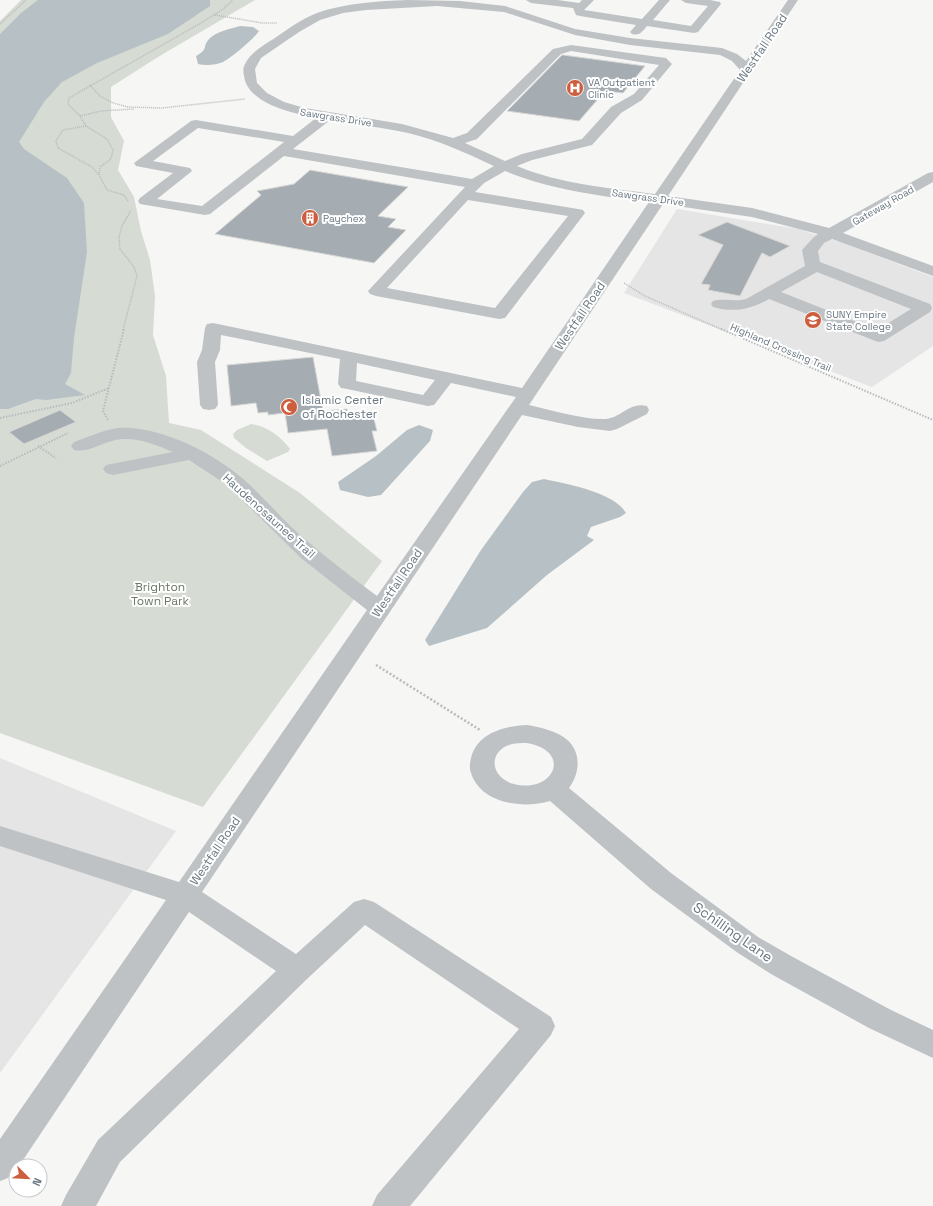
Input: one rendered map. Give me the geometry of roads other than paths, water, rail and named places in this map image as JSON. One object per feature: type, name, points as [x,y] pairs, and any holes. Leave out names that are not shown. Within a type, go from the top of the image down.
[{"type":"street","name":"Sawgrass Drive","points":[[746,71],[740,61],[733,55],[722,52],[573,32],[548,25],[509,10],[478,2],[423,0],[358,3],[321,15],[300,25],[263,51],[253,60],[249,67],[251,82],[262,95],[294,110],[325,117],[406,128],[453,143],[519,172],[551,182],[730,209],[778,218],[832,233],[933,271]]},
{"type":"street","points":[[531,0],[585,3]]},
{"type":"street","points":[[628,40],[665,0]]},
{"type":"street","points":[[585,3],[578,9],[580,13],[694,30],[716,4],[686,0]]},
{"type":"street","name":"Westfall Road","points":[[0,1166],[522,401],[793,0]]},
{"type":"street","name":"Sawgrass Drive","points":[[722,52],[763,46]]},
{"type":"street","points":[[281,151],[447,178],[470,189],[578,213],[499,314],[376,291],[470,189],[488,174],[504,166],[542,152],[587,142],[616,110],[638,97],[666,64],[662,61],[571,48],[562,49],[472,136],[453,143]]},
{"type":"street","points":[[295,140],[196,124],[141,163],[185,171],[145,201],[205,211],[325,117]]},
{"type":"street","name":"Gateway Road","points":[[832,233],[933,176]]},
{"type":"street","points":[[719,304],[743,304],[769,293],[811,269],[813,265],[810,250],[820,240],[832,233]]},
{"type":"street","points":[[769,293],[878,338],[924,308],[813,265]]},
{"type":"street","points":[[209,405],[206,362],[211,350],[213,328],[446,377],[522,401],[578,421],[610,425],[640,410]]},
{"type":"street","points":[[349,356],[347,384],[428,400],[446,377]]},
{"type":"street","name":"Haudenosaunee Trail","points":[[78,438],[118,434],[139,435],[160,440],[191,454],[219,470],[234,481],[299,546],[380,609]]},
{"type":"street","points":[[113,469],[191,454]]},
{"type":"street","points":[[528,734],[544,737],[556,745],[565,755],[567,767],[563,779],[552,789],[538,795],[521,796],[504,792],[491,784],[483,773],[482,761],[486,749],[497,740],[511,735],[528,734]]},
{"type":"street","name":"Schilling Lane","points":[[552,789],[662,881],[748,945],[781,965],[880,1019],[933,1045]]},
{"type":"street","points":[[0,836],[185,895],[297,970]]},
{"type":"street","points":[[78,1206],[109,1151],[297,970],[364,910],[540,1026],[389,1206]]},
{"type":"place","name":"VA Outpatient Clinic","points":[[575,88]]},
{"type":"place","name":"Paychex","points":[[310,218]]},
{"type":"place","name":"SUNY Empire State College","points":[[813,320]]},
{"type":"place","name":"Islamic Center of Rochester","points":[[289,407]]},
{"type":"park label","name":"Brighton Town Park","points":[[160,594]]}]
